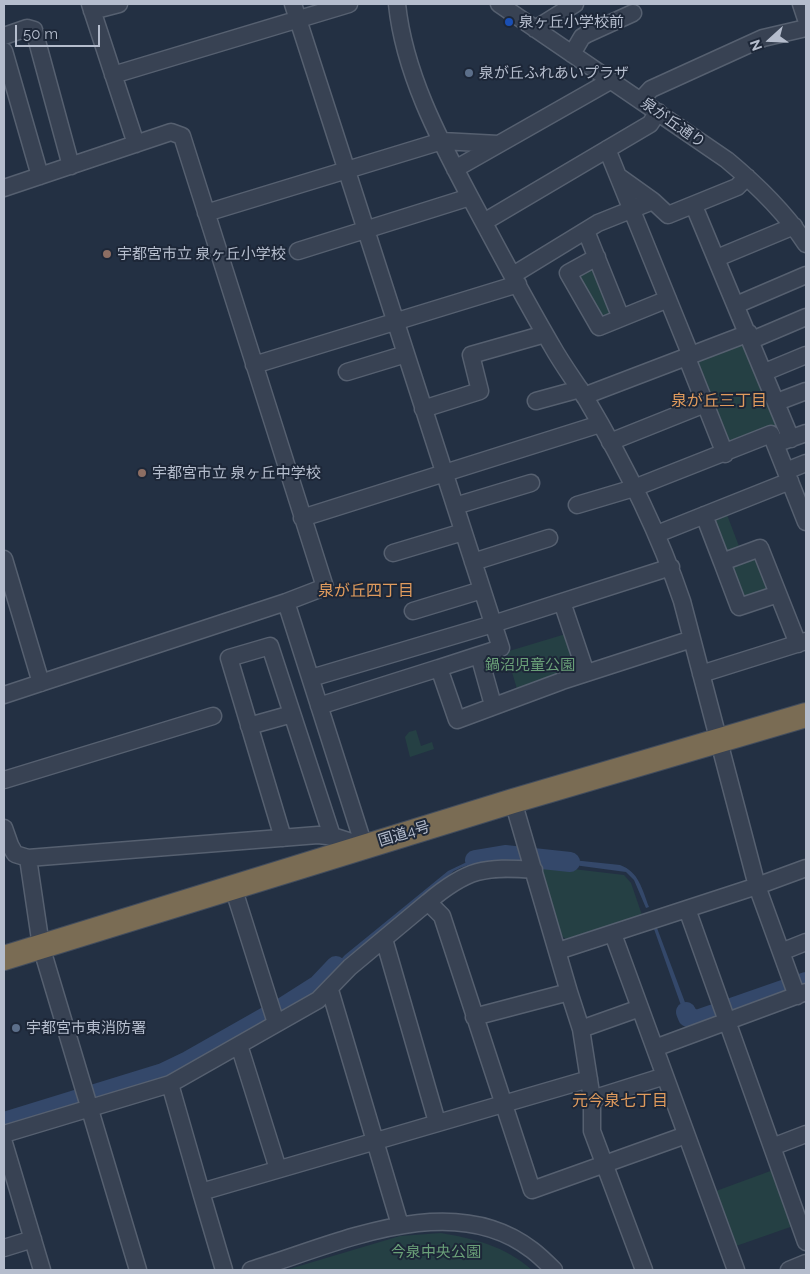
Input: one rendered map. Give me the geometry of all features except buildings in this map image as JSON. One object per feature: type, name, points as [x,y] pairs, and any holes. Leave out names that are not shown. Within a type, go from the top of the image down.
[{"type":"highway","name":"国道4号","points":[[4,958],[364,846],[806,715]]},
{"type":"street","points":[[118,4],[91,8],[136,144]]},
{"type":"street","points":[[114,75],[296,11],[350,4]]},
{"type":"street","points":[[396,4],[399,26],[411,68],[455,169],[545,334],[582,392],[610,442],[657,534],[671,568],[692,639],[757,886],[781,952],[802,994],[655,1048]]},
{"type":"street","name":"泉が丘通り","points":[[499,4],[610,81],[641,100],[747,177],[794,226],[806,244]]},
{"type":"street","points":[[535,29],[575,4]]},
{"type":"street","points":[[801,4],[806,20]]},
{"type":"street","points":[[296,11],[345,169],[500,648],[319,706]]},
{"type":"street","points":[[572,54],[582,37],[633,14]]},
{"type":"street","points":[[4,36],[27,28],[34,30],[71,166]]},
{"type":"street","points":[[641,100],[651,89],[763,38],[806,28]]},
{"type":"street","points":[[4,51],[40,176]]},
{"type":"street","points":[[455,169],[610,81]]},
{"type":"street","points":[[484,222],[650,124],[658,112]]},
{"type":"street","points":[[4,188],[171,132],[182,136],[325,587],[286,602],[4,695]]},
{"type":"street","points":[[206,214],[345,169],[442,141],[498,144]]},
{"type":"street","points":[[606,149],[668,299],[705,404],[725,454]]},
{"type":"street","points":[[618,176],[653,201],[668,215],[737,187],[747,177]]},
{"type":"street","points":[[298,251],[470,197]]},
{"type":"street","points":[[254,365],[395,321],[515,279],[554,250],[586,231],[653,201]]},
{"type":"street","points":[[694,206],[777,402],[799,436],[775,444]]},
{"type":"street","points":[[716,258],[794,226]]},
{"type":"street","points":[[586,231],[621,318]]},
{"type":"street","points":[[554,250],[599,327],[668,299]]},
{"type":"street","points":[[568,273],[596,257]]},
{"type":"street","points":[[736,304],[806,275]]},
{"type":"street","points":[[536,401],[582,392],[806,317]]},
{"type":"street","points":[[424,409],[480,391],[471,355],[545,334]]},
{"type":"street","points":[[347,372],[406,354]]},
{"type":"street","points":[[765,372],[806,355]]},
{"type":"street","points":[[777,402],[806,391]]},
{"type":"street","points":[[610,442],[705,404]]},
{"type":"street","points":[[302,518],[600,424]]},
{"type":"street","points":[[577,505],[634,488],[725,454],[771,434],[794,484],[806,522]]},
{"type":"street","points":[[657,534],[704,515],[794,484],[806,463]]},
{"type":"street","points":[[455,506],[531,483]]},
{"type":"street","points":[[704,515],[739,607],[778,594]]},
{"type":"street","points":[[393,553],[463,532]]},
{"type":"street","points":[[473,562],[549,538]]},
{"type":"street","points":[[701,674],[802,643],[778,594],[760,548],[722,562]]},
{"type":"street","points":[[4,559],[41,683]]},
{"type":"street","points":[[311,678],[493,624],[671,568]]},
{"type":"street","points":[[413,611],[482,590]]},
{"type":"street","points":[[286,602],[364,846]]},
{"type":"street","points":[[562,602],[586,673]]},
{"type":"street","points":[[439,668],[457,720],[493,705],[692,639]]},
{"type":"street","points":[[283,838],[229,658],[270,646],[332,836]]},
{"type":"street","points":[[479,655],[493,705]]},
{"type":"street","points":[[250,726],[292,714]]},
{"type":"street","points":[[4,780],[213,716]]},
{"type":"street","points":[[513,801],[581,1029],[592,1099],[592,1130],[644,1270]]},
{"type":"street","points":[[4,828],[16,857],[138,1270]]},
{"type":"street","points":[[16,857],[332,836],[364,846]]},
{"type":"street","points":[[4,1134],[170,1084],[318,1000],[330,990],[350,967],[428,902],[457,881],[480,870],[502,868],[534,870]]},
{"type":"street","points":[[558,951],[757,886],[806,868]]},
{"type":"street","points":[[233,887],[276,1023]]},
{"type":"street","points":[[428,902],[442,916],[532,1190],[686,1135]]},
{"type":"street","points":[[687,909],[806,1242]]},
{"type":"street","points":[[612,934],[736,1270]]},
{"type":"street","points":[[384,939],[437,1122]]},
{"type":"street","points":[[781,952],[806,942]]},
{"type":"street","points":[[330,990],[400,1225]]},
{"type":"street","points":[[474,1017],[569,992]]},
{"type":"street","points":[[581,1029],[640,1008]]},
{"type":"street","points":[[239,1045],[278,1169]]},
{"type":"street","points":[[592,1099],[665,1076]]},
{"type":"street","points":[[201,1192],[503,1102],[589,1079]]},
{"type":"street","points":[[170,1084],[224,1270]]},
{"type":"street","points":[[772,1146],[806,1134]]},
{"type":"street","points":[[4,1143],[42,1270]]},
{"type":"street","points":[[251,1270],[400,1225],[441,1220],[476,1226],[503,1234],[531,1249],[554,1270]]},
{"type":"street","points":[[4,1248],[33,1239]]},
{"type":"street","points":[[789,1270],[806,1263]]},
{"type":"green space","points":[[595,261],[618,317],[601,323],[572,274]]},
{"type":"green space","points":[[748,337],[783,427],[725,450],[690,360]]},
{"type":"green space","points":[[726,512],[743,557],[759,551],[774,592],[741,603],[708,519]]},
{"type":"green space","name":"鍋沼児童公園","points":[[569,633],[578,669],[517,689],[506,652]]},
{"type":"green space","points":[[416,730],[421,746],[432,742],[434,749],[410,757],[405,737],[409,732]]},
{"type":"green space","points":[[539,865],[624,875],[631,883],[642,915],[566,939],[560,935]]},
{"type":"green space","points":[[776,1169],[796,1225],[736,1246],[716,1191]]},
{"type":"green space","name":"今泉中央公園","points":[[441,1233],[466,1238],[500,1249],[532,1270],[286,1270],[400,1236]]},
{"type":"water","points":[[496,855],[514,856],[514,859],[483,861],[454,871],[345,959],[318,989],[283,1009],[282,1006],[316,986],[345,955],[448,871],[469,861]]},
{"type":"water","points":[[544,857],[620,865],[632,872],[636,877],[649,907],[646,908],[634,880],[626,872],[544,861]]},
{"type":"water","points":[[657,928],[689,1013],[695,1017],[708,1014],[709,1018],[694,1020],[683,1011],[654,929]]},
{"type":"water","points":[[261,1017],[263,1020],[164,1073],[105,1092],[104,1088],[164,1071]]},
{"type":"water","points":[[63,1104],[64,1107],[4,1125],[4,1122]]},
{"type":"waterway","points":[[475,860],[505,855],[570,862]]},
{"type":"waterway","points":[[4,1122],[163,1073],[188,1061],[285,1006],[318,985],[336,966]]},
{"type":"waterway","points":[[686,1012],[688,1017],[697,1020],[806,982]]},
{"type":"place","name":"泉ヶ丘小学校前","points":[[509,22]]},
{"type":"place","name":"泉が丘ふれあいプラザ","points":[[469,73]]},
{"type":"place","name":"宇都宮市立 泉ヶ丘小学校","points":[[107,254]]},
{"type":"place","name":"宇都宮市立 泉ヶ丘中学校","points":[[142,473]]},
{"type":"place","name":"宇都宮市東消防署","points":[[16,1028]]},
{"type":"district","name":"泉が丘三丁目","points":[[719,401]]},
{"type":"district","name":"泉が丘四丁目","points":[[366,591]]},
{"type":"district","name":"元今泉七丁目","points":[[620,1101]]}]
